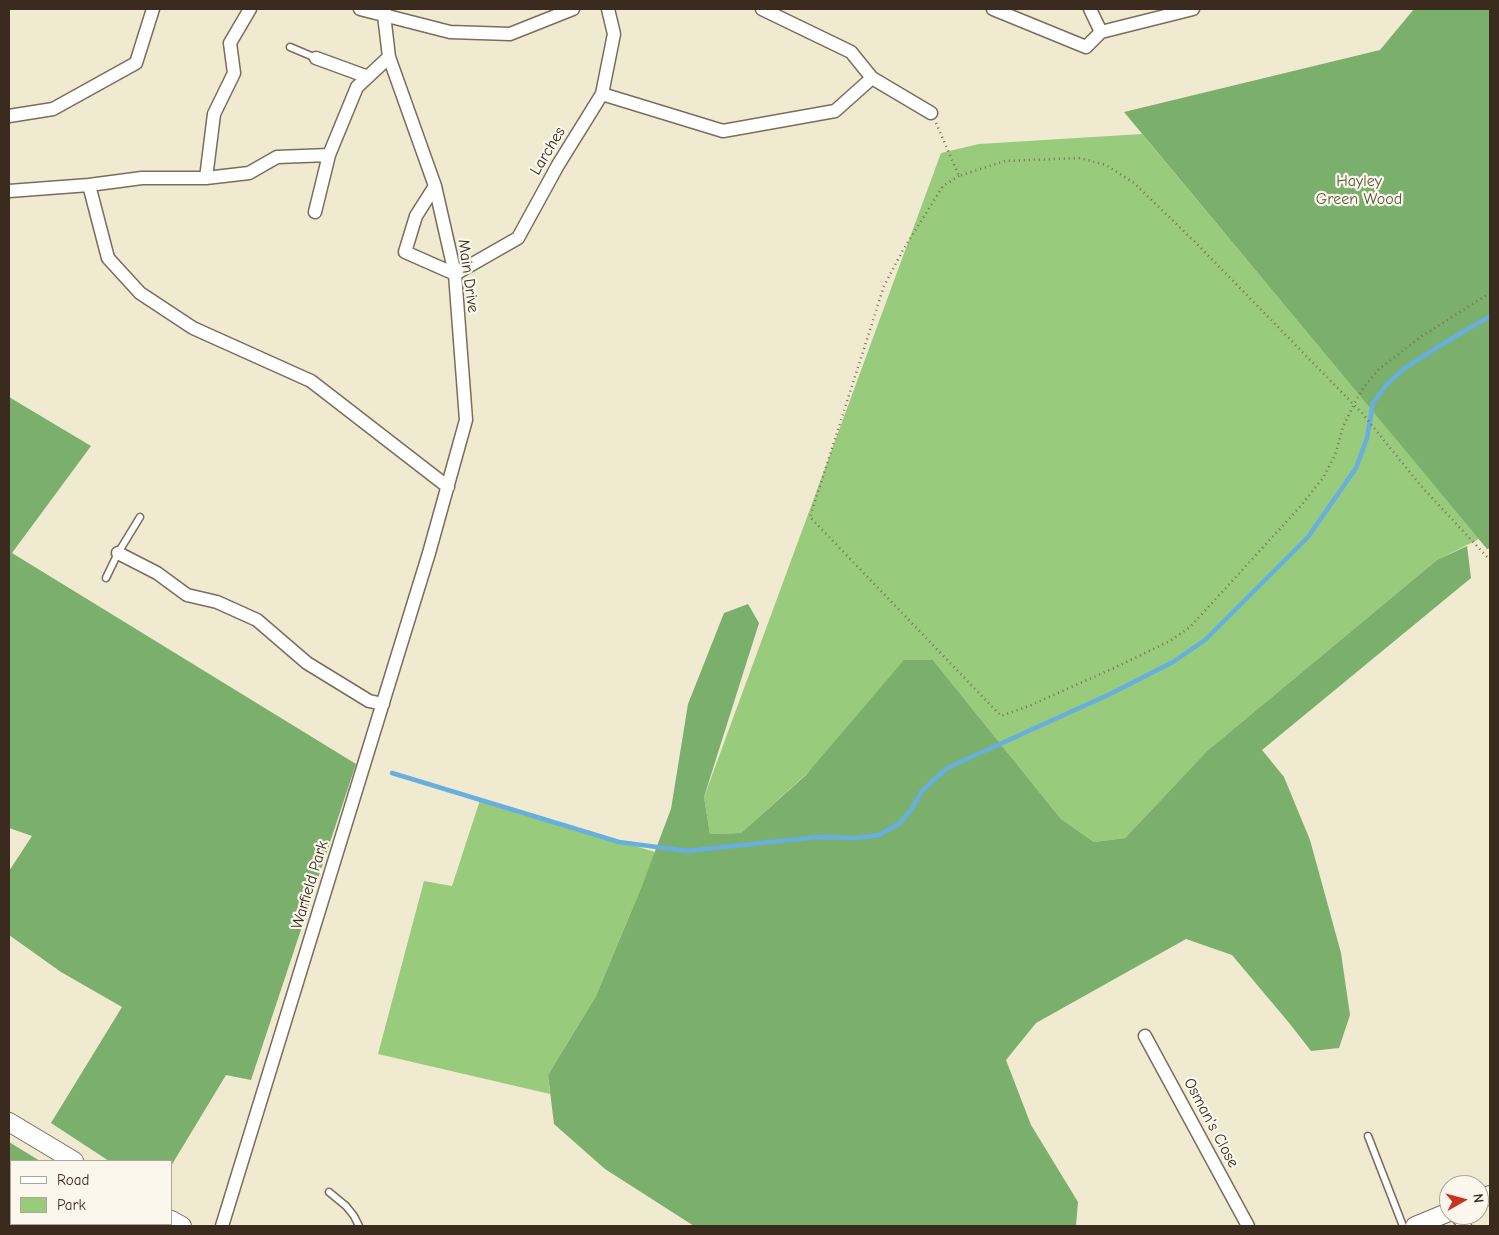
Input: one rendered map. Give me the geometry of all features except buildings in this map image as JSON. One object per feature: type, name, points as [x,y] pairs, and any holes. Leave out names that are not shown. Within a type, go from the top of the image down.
[{"type":"street","points":[[9,116],[53,109],[136,63],[153,9]]},
{"type":"street","points":[[206,178],[214,114],[234,73],[230,43],[250,9]]},
{"type":"street","points":[[360,9],[385,12],[450,32],[510,34],[573,9]]},
{"type":"street","name":"Larches","points":[[455,274],[518,238],[558,165],[602,94],[614,34],[608,9]]},
{"type":"street","points":[[993,9],[1086,47],[1101,32],[1193,9]]},
{"type":"street","points":[[1090,9],[1101,32]]},
{"type":"street","points":[[764,10],[851,52],[872,78],[931,113]]},
{"type":"street","name":"Main Drive","points":[[385,12],[389,57],[435,186],[455,274],[466,420],[429,552]]},
{"type":"street","points":[[315,212],[329,155],[357,88],[389,57]]},
{"type":"street","points":[[316,58],[368,77]]},
{"type":"street","points":[[602,94],[723,131],[835,111],[872,78]]},
{"type":"street","points":[[9,191],[89,185],[142,178],[206,178],[249,173],[277,157],[329,155]]},
{"type":"street","points":[[89,185],[108,258],[140,293],[193,328],[311,381],[448,487]]},
{"type":"street","points":[[435,186],[416,216],[405,252],[455,274]]},
{"type":"street","name":"Warfield Park","points":[[222,1226],[429,552]]},
{"type":"street","points":[[118,553],[157,573],[187,595],[216,602],[257,620],[307,663],[369,701],[383,704]]},
{"type":"street","name":"Osman's Close","points":[[1146,1036],[1248,1226]]},
{"type":"street","points":[[9,1122],[72,1160]]},
{"type":"street","points":[[1415,1226],[1439,1216]]},
{"type":"lane","points":[[290,47],[316,58]]},
{"type":"lane","points":[[106,578],[118,553],[140,517]]},
{"type":"lane","points":[[1368,1136],[1402,1226]]},
{"type":"lane","points":[[329,1192],[346,1206],[359,1226]]},
{"type":"path","points":[[931,113],[959,176]]},
{"type":"path","points":[[1490,293],[1422,336],[1378,370],[1364,387],[1354,404],[1343,427],[1335,455],[1323,478],[1299,508],[1190,627],[1170,640],[1114,668],[1029,706],[1001,716],[810,517],[884,286],[903,250],[943,186],[959,176],[1005,161],[1080,158],[1106,165],[1134,183],[1195,242],[1354,404],[1421,486],[1490,560]]},
{"type":"green space","name":"Hayley Green Wood","points":[[1414,9],[1490,9],[1490,548],[1487,549],[1124,112],[1380,50]]},
{"type":"green space","points":[[1142,134],[1479,539],[1437,560],[1207,751],[1125,838],[1094,842],[1061,819],[933,660],[741,833],[710,834],[704,797],[941,153],[979,144]]},
{"type":"green space","points":[[9,397],[91,446],[12,553],[356,764],[251,1080],[226,1075],[172,1164],[172,1160],[107,1160],[51,1123],[122,1007],[61,972],[9,935],[9,871],[32,836],[9,828]]},
{"type":"green space","points":[[1467,546],[1471,578],[1262,750],[1284,777],[1310,840],[1341,953],[1350,1015],[1339,1048],[1311,1051],[1232,955],[1186,939],[1036,1023],[1006,1060],[1031,1125],[1078,1202],[1076,1226],[694,1226],[605,1169],[554,1124],[548,1075],[596,996],[641,888],[671,809],[688,704],[724,613],[748,604],[759,623],[704,797],[710,834],[741,833],[806,775],[904,660],[933,660],[1061,819],[1094,842],[1125,838],[1207,751],[1437,560]]},
{"type":"green space","points":[[480,800],[655,852],[596,996],[548,1075],[550,1094],[378,1054],[424,881],[452,886]]},
{"type":"green space","points":[[9,1142],[38,1160],[10,1160],[10,1225],[148,1226],[9,1226]]},
{"type":"waterway","points":[[392,773],[619,842],[687,851],[818,837],[857,838],[879,835],[899,824],[912,809],[921,792],[947,768],[1108,695],[1173,662],[1205,640],[1308,537],[1356,468],[1367,438],[1373,403],[1386,385],[1405,368],[1490,316]]}]
